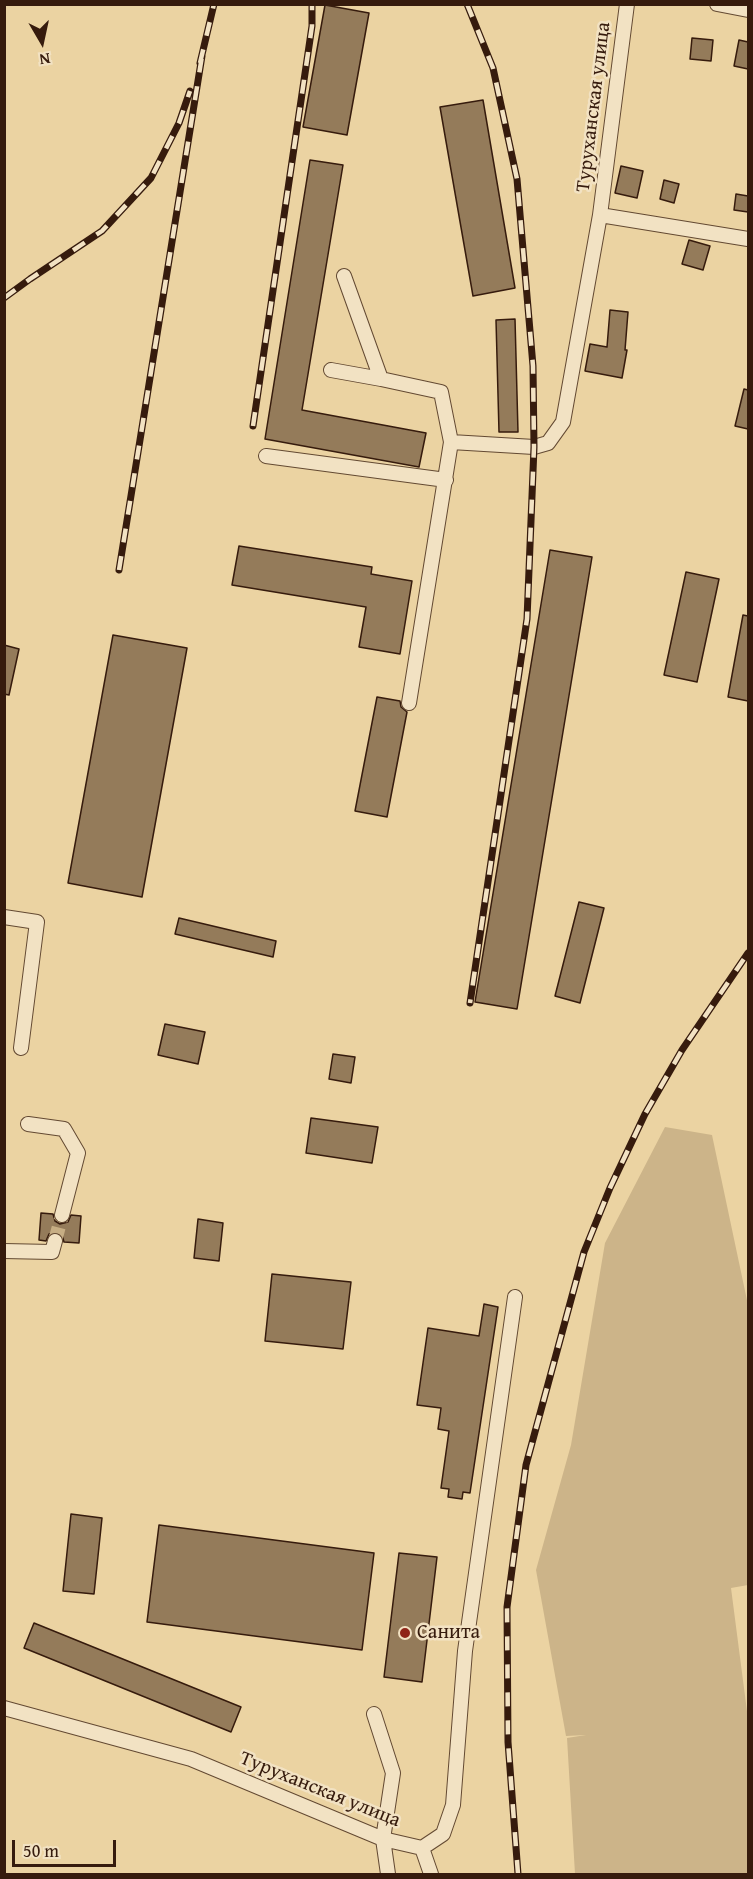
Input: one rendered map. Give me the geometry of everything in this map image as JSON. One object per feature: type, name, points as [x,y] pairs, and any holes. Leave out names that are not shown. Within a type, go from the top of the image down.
[{"type":"street","name":"Туруханская улица","points":[[451,442],[534,447],[548,443],[563,422],[600,215],[627,4]]},
{"type":"street","points":[[717,4],[748,9]]},
{"type":"street","name":"Туруханская улица","points":[[600,215],[748,239]]},
{"type":"street","points":[[344,276],[381,379]]},
{"type":"street","points":[[331,370],[441,392],[451,442],[409,703]]},
{"type":"street","points":[[266,456],[446,480]]},
{"type":"street","points":[[4,917],[37,922],[21,1048]]},
{"type":"street","points":[[28,1124],[64,1129],[78,1153],[62,1215]]},
{"type":"street","points":[[4,1251],[52,1252],[55,1241]]},
{"type":"street","points":[[431,1875],[422,1848],[443,1834],[453,1805],[465,1651],[514,1297]]},
{"type":"street","name":"Туруханская улица","points":[[4,1708],[191,1759],[383,1839],[422,1848]]},
{"type":"street","points":[[374,1714],[393,1773],[383,1839],[388,1875]]},
{"type":"shaded area","points":[[665,1127],[712,1135],[748,1305],[748,1585],[731,1588],[748,1719],[748,1874],[575,1874],[567,1738],[586,1735],[566,1736],[536,1570],[571,1445],[605,1243]]},
{"type":"building","points":[[325,5],[369,13],[347,135],[303,127]]},
{"type":"building","points":[[692,38],[713,40],[711,61],[690,59]]},
{"type":"building","points":[[739,40],[748,42],[748,69],[734,66]]},
{"type":"building","points":[[483,100],[515,288],[473,296],[440,107]]},
{"type":"building","points":[[310,160],[343,165],[302,410],[426,433],[419,467],[265,439]]},
{"type":"building","points":[[621,166],[643,171],[637,198],[615,193]]},
{"type":"building","points":[[664,180],[679,184],[674,203],[660,199]]},
{"type":"building","points":[[736,194],[748,196],[748,212],[734,210]]},
{"type":"building","points":[[689,240],[710,246],[703,270],[682,264]]},
{"type":"building","points":[[610,310],[628,312],[625,350],[627,350],[622,378],[585,371],[590,344],[607,347]]},
{"type":"building","points":[[515,319],[518,432],[499,432],[496,320]]},
{"type":"building","points":[[744,389],[748,390],[748,429],[735,426]]},
{"type":"building","points":[[239,546],[372,567],[371,574],[412,581],[400,654],[359,647],[366,607],[232,585]]},
{"type":"building","points":[[550,550],[592,557],[517,1009],[475,1002]]},
{"type":"building","points":[[686,572],[719,579],[697,682],[664,675]]},
{"type":"building","points":[[743,615],[748,616],[748,701],[728,697]]},
{"type":"building","points":[[113,635],[187,648],[142,897],[68,883]]},
{"type":"building","points":[[4,645],[19,649],[9,695],[4,694]]},
{"type":"building","points":[[377,697],[400,701],[401,707],[407,712],[387,817],[355,811]]},
{"type":"building","points":[[579,902],[604,908],[580,1003],[555,996]]},
{"type":"building","points":[[179,918],[276,941],[273,957],[175,934]]},
{"type":"building","points":[[165,1024],[205,1032],[198,1064],[158,1055]]},
{"type":"building","points":[[333,1054],[355,1057],[351,1083],[329,1079]]},
{"type":"building","points":[[311,1118],[378,1127],[372,1163],[306,1153]]},
{"type":"building","points":[[41,1213],[53,1214],[55,1221],[60,1224],[68,1222],[71,1215],[81,1216],[79,1243],[64,1242],[62,1235],[57,1232],[49,1234],[46,1241],[39,1240]]},
{"type":"building","points":[[198,1219],[223,1223],[219,1261],[194,1258]]},
{"type":"building","points":[[272,1274],[351,1282],[343,1349],[265,1341]]},
{"type":"building","points":[[484,1304],[498,1307],[470,1493],[463,1492],[462,1499],[448,1497],[449,1489],[441,1488],[449,1431],[438,1429],[441,1408],[417,1405],[428,1328],[479,1336]]},
{"type":"building","points":[[71,1514],[102,1518],[94,1594],[63,1591]]},
{"type":"building","points":[[159,1525],[374,1553],[362,1650],[147,1622]]},
{"type":"building","points":[[399,1553],[437,1557],[422,1682],[384,1677]]},
{"type":"building","points":[[34,1623],[241,1707],[231,1732],[24,1648]]},
{"type":"tunnel","points":[[55,1241],[62,1215]]},
{"type":"railway","points":[[200,63],[214,4]]},
{"type":"railway","points":[[253,426],[312,26],[312,4]]},
{"type":"railway","points":[[467,4],[493,68],[517,179],[533,366],[534,447],[527,619],[470,1003]]},
{"type":"railway","points":[[119,570],[202,56]]},
{"type":"railway","points":[[4,298],[102,231],[151,178],[179,123],[190,91]]},
{"type":"railway","points":[[518,1874],[508,1742],[507,1607],[526,1465],[584,1252],[610,1188],[645,1114],[682,1050],[748,953]]},
{"type":"place","name":"Санита","points":[[405,1633]]}]
